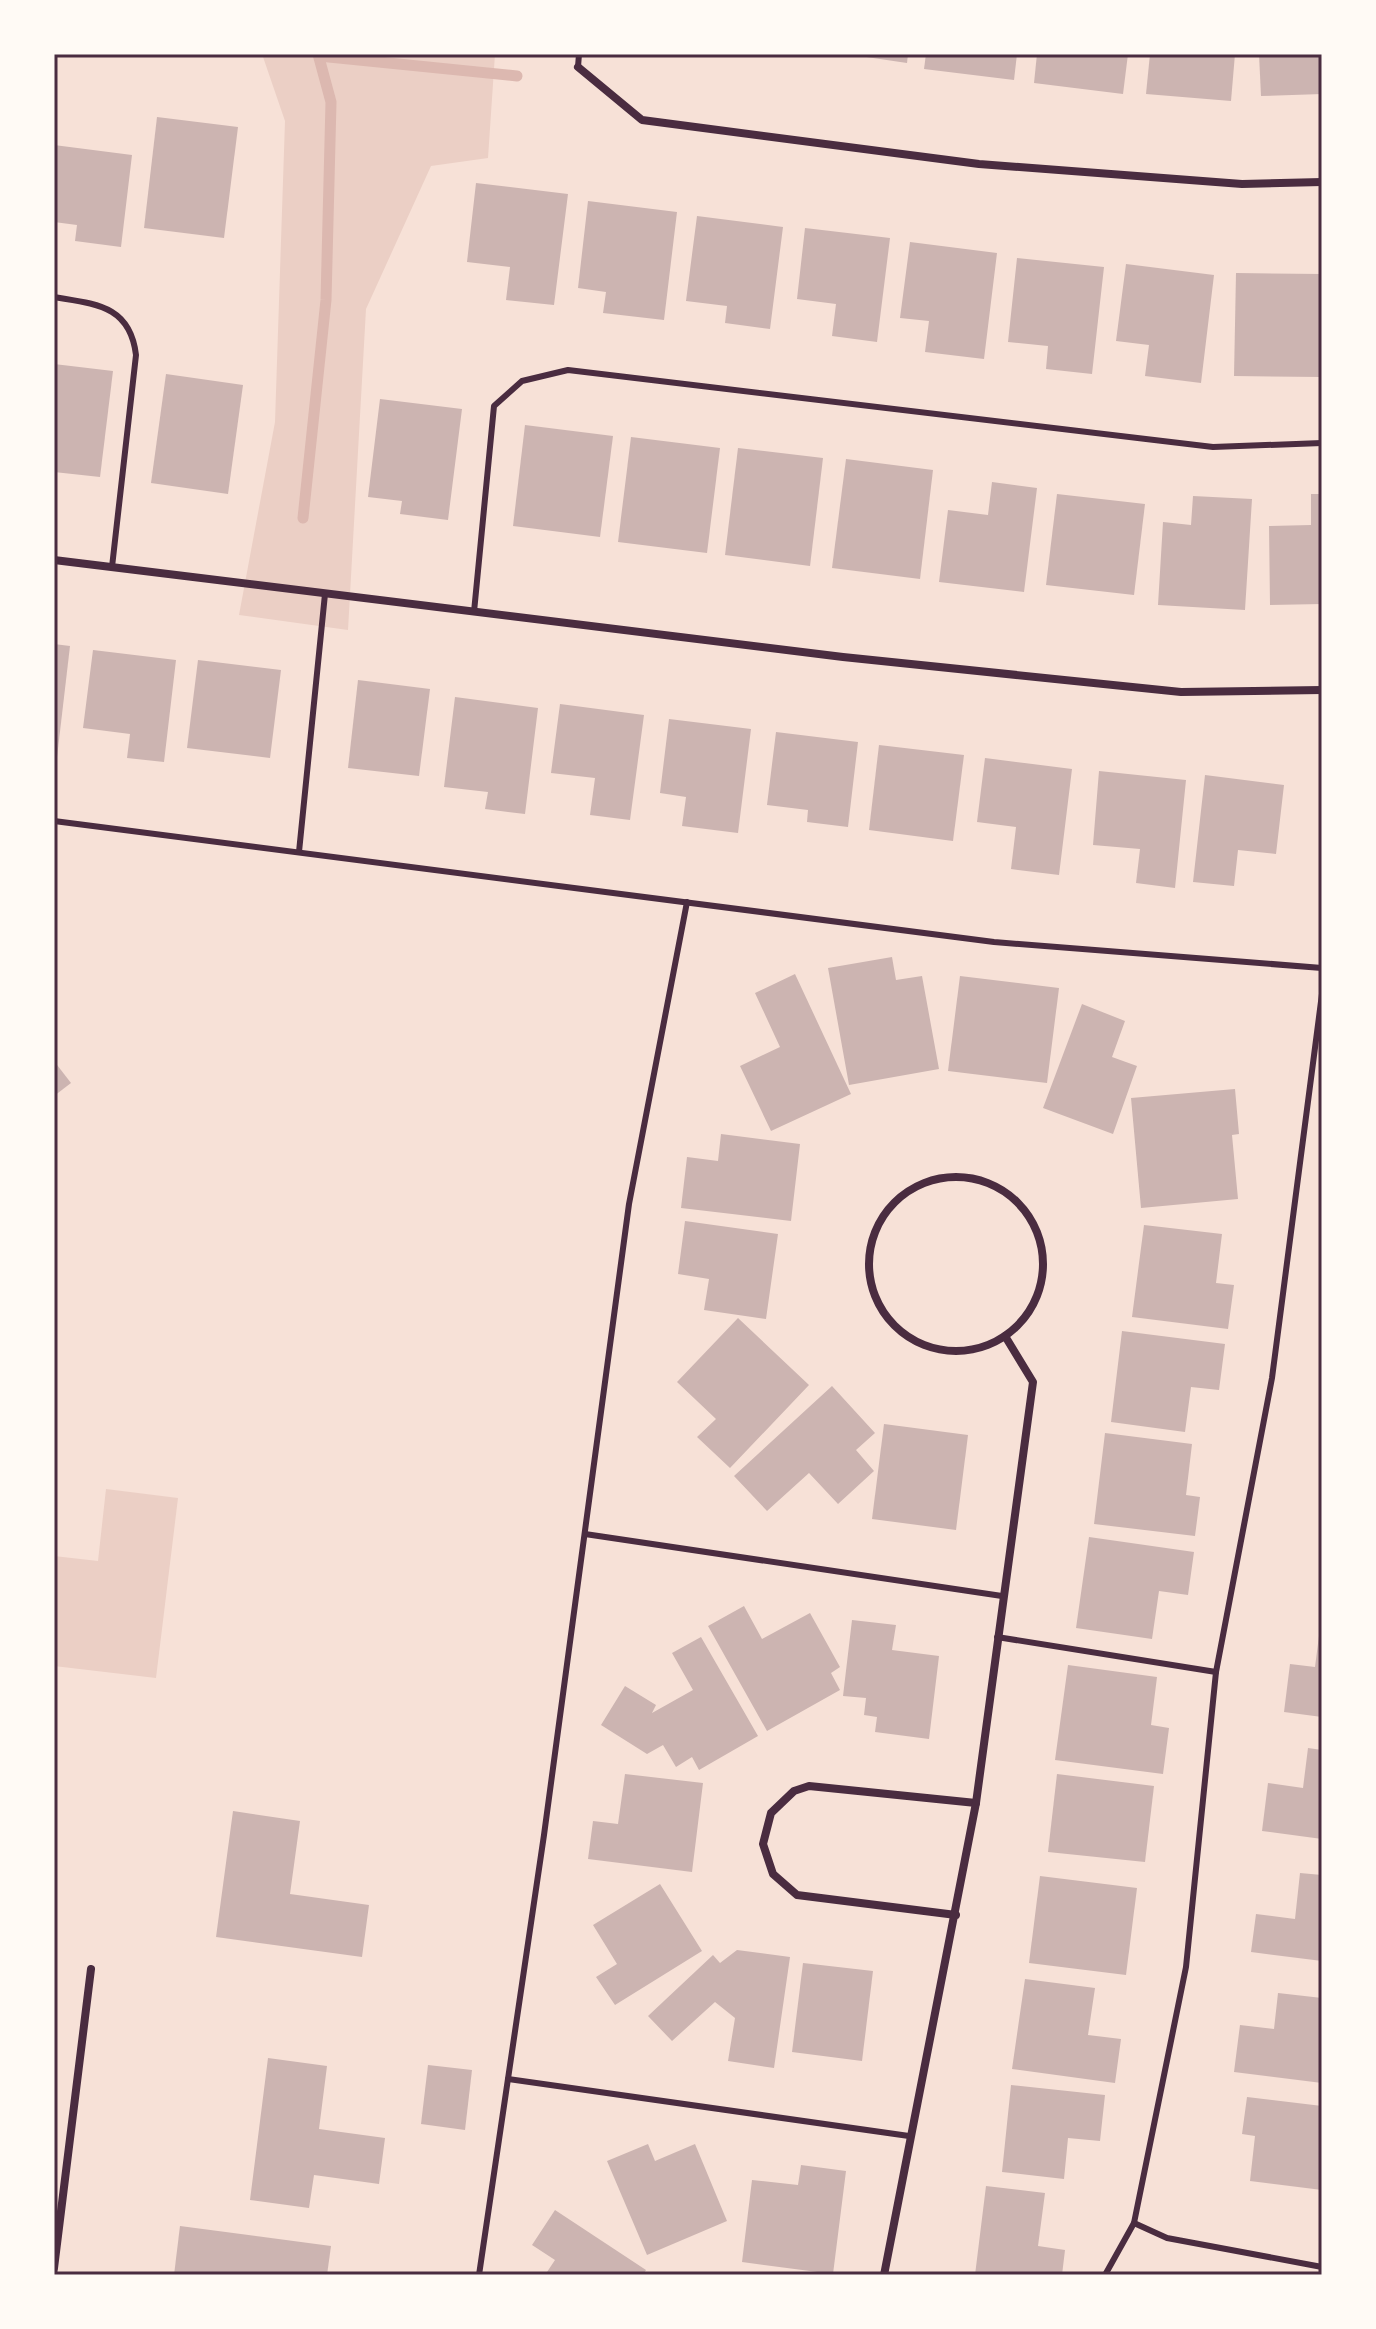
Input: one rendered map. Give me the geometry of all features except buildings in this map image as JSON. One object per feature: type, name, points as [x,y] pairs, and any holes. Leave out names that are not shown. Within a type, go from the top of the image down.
[{"type":"street","points":[[578,67],[642,120],[979,164],[1242,184],[1322,182]]},
{"type":"street","points":[[54,560],[843,657],[1181,692],[1322,690]]},
{"type":"street","points":[[959,1177],[983,1181],[1005,1192],[1023,1208],[1036,1228],[1043,1252],[1043,1276],[1036,1299],[1023,1320],[1005,1336],[985,1346],[963,1351],[940,1350],[909,1337],[885,1314],[872,1285],[869,1254],[883,1216],[912,1188],[935,1179],[959,1177]]},
{"type":"street","points":[[884,2275],[976,1803],[1033,1382],[1005,1336]]},
{"type":"street","points":[[956,1915],[797,1895],[783,1886],[765,1860],[764,1828],[781,1801],[809,1786],[976,1803]]},
{"type":"street","points":[[54,2268],[91,1969]]},
{"type":"lane","points":[[578,67],[579,54]]},
{"type":"lane","points":[[54,297],[93,304],[115,312],[133,334],[136,355],[112,567]]},
{"type":"lane","points":[[474,612],[494,406],[522,381],[568,370],[1213,447],[1322,443]]},
{"type":"lane","points":[[299,852],[325,594]]},
{"type":"lane","points":[[54,821],[994,942],[1322,968]]},
{"type":"lane","points":[[479,2275],[629,1204],[687,902]]},
{"type":"lane","points":[[1105,2275],[1134,2223],[1186,1967],[1216,1672],[1272,1378],[1322,994]]},
{"type":"lane","points":[[585,1534],[1002,1596]]},
{"type":"lane","points":[[997,1637],[1216,1672]]},
{"type":"lane","points":[[508,2079],[909,2136]]},
{"type":"lane","points":[[1134,2223],[1167,2238],[1322,2267]]},
{"type":"shaded area","points":[[262,54],[495,54],[488,158],[431,166],[366,309],[348,630],[239,615],[275,422],[285,121]]},
{"type":"shaded area","points":[[106,1489],[178,1498],[156,1678],[54,1666],[54,1556],[98,1561]]},
{"type":"waterway","points":[[303,518],[326,300],[331,102],[318,54]]},
{"type":"waterway","points":[[319,56],[517,76]]}]
